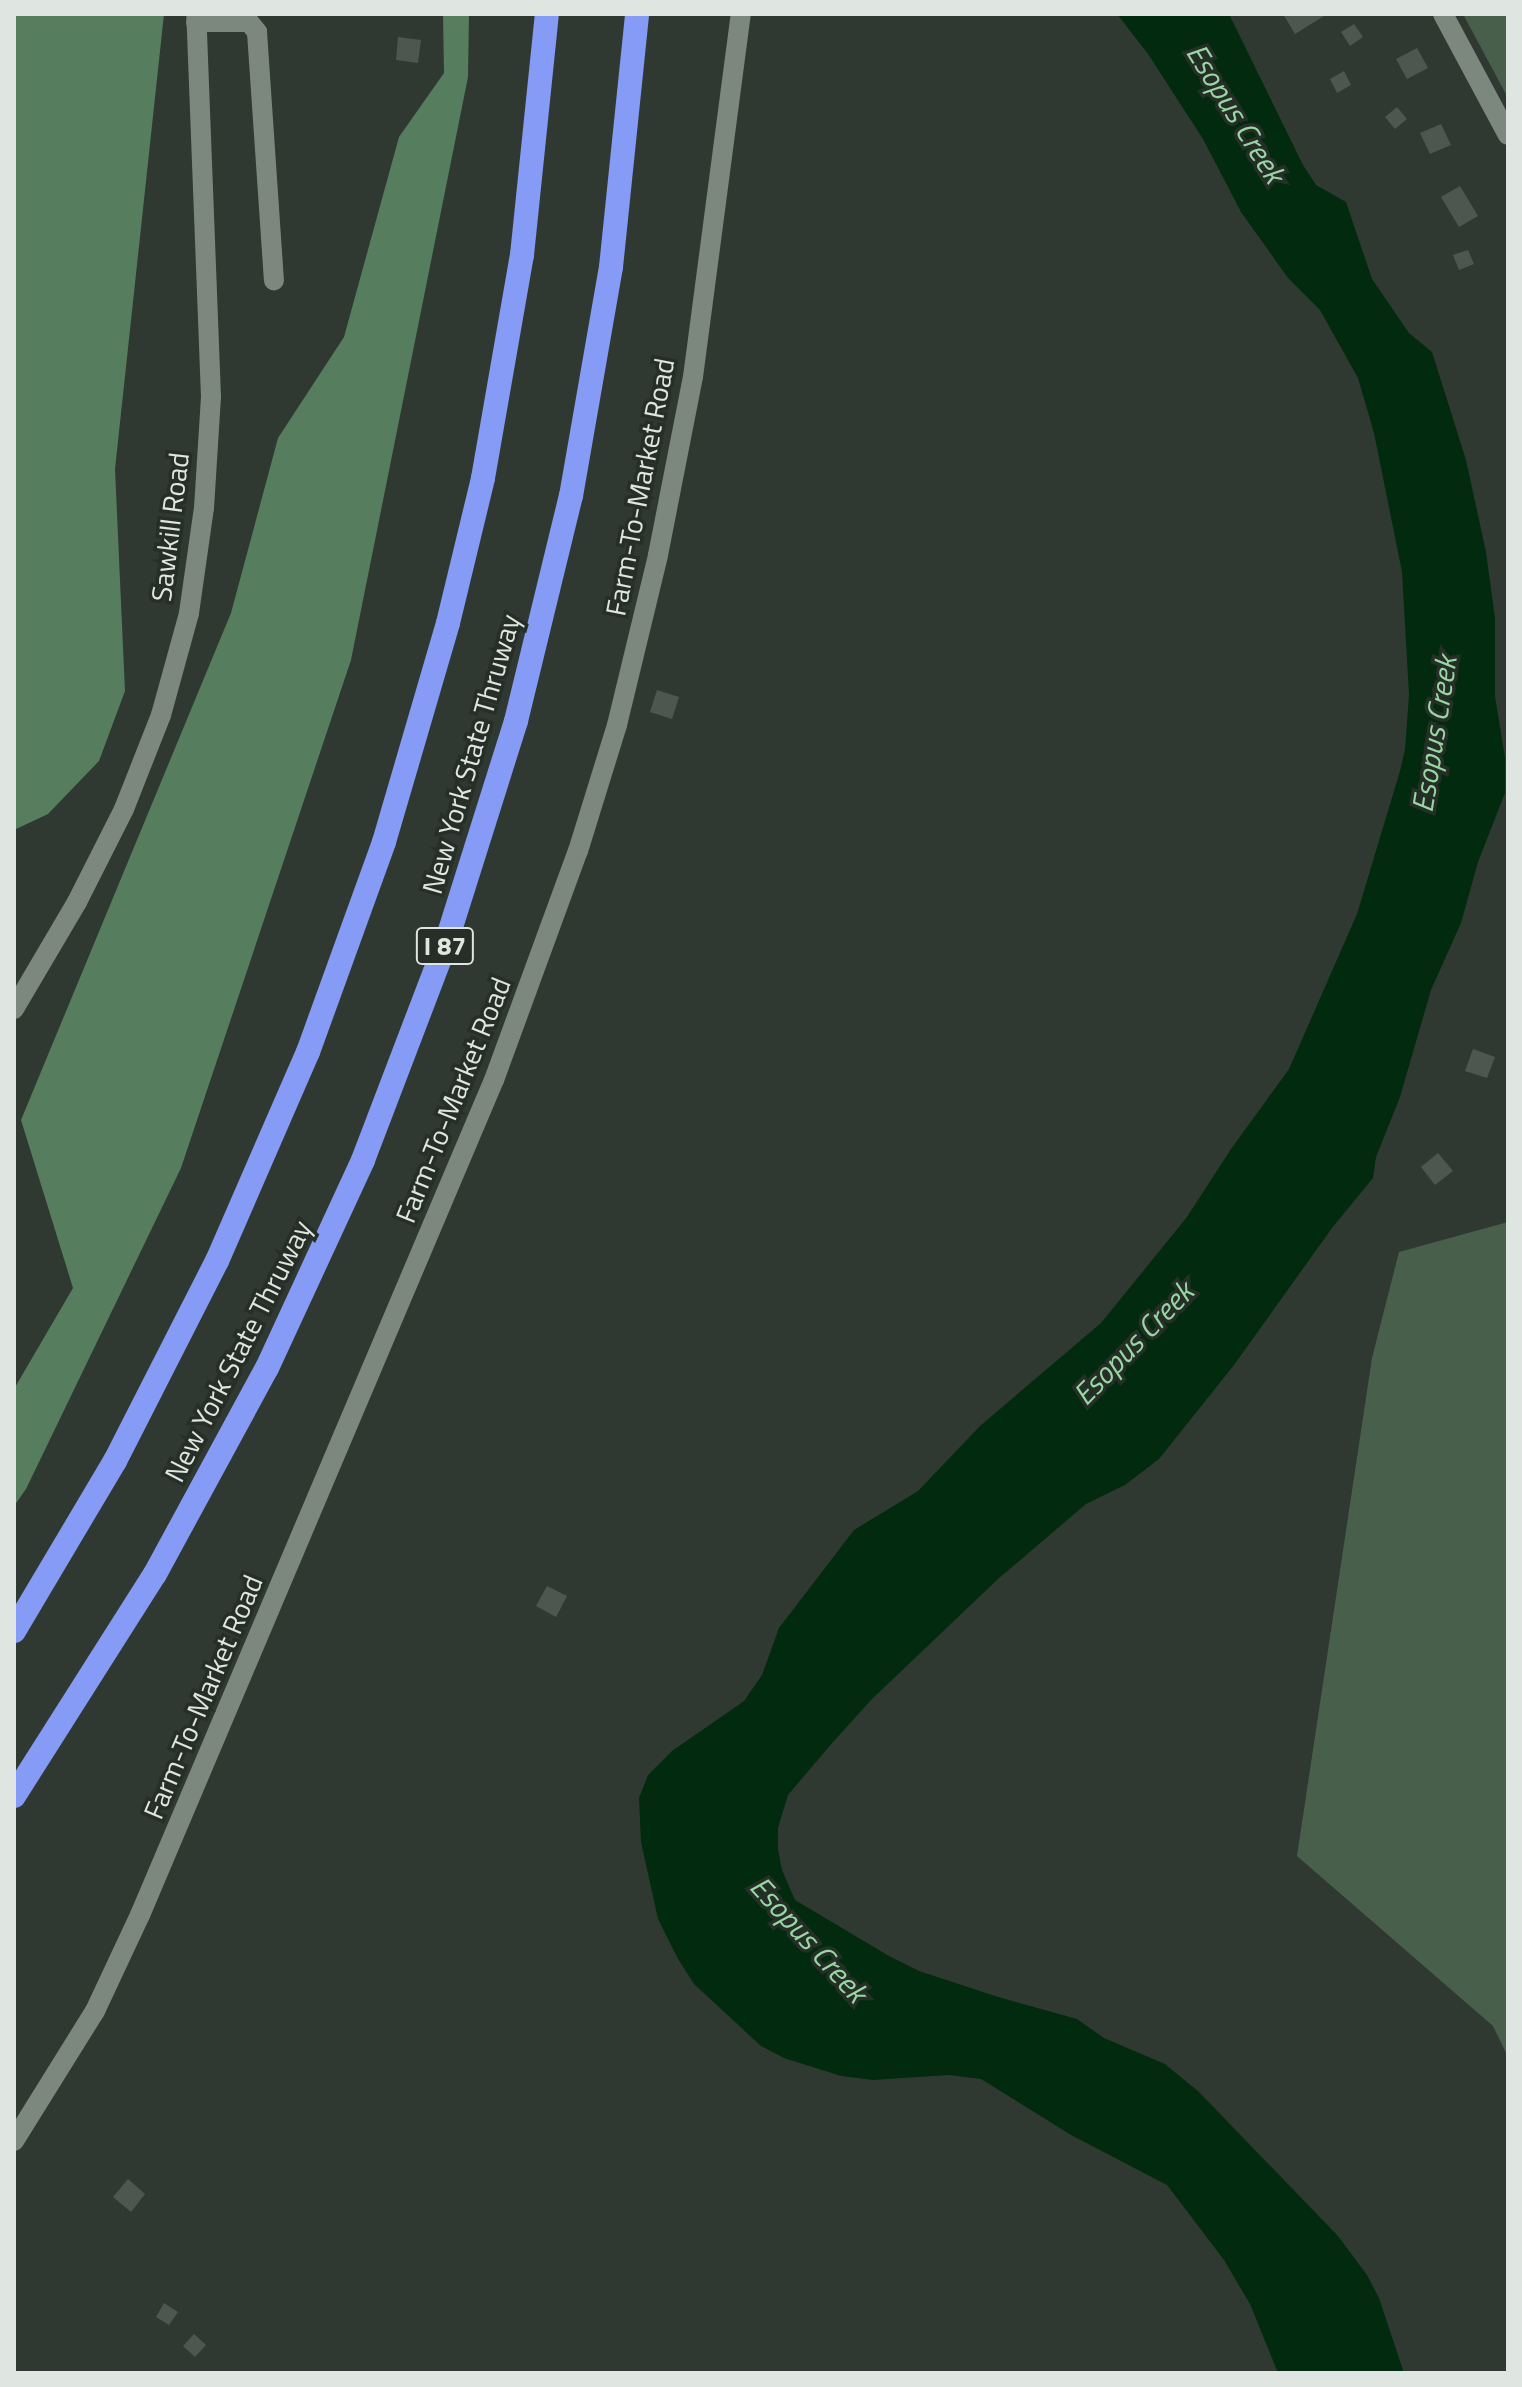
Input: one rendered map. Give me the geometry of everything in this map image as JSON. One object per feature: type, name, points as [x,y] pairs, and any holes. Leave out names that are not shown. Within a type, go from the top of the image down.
[{"type":"highway","name":"New York State Thruway","points":[[14,1631],[115,1461],[217,1261],[308,1052],[384,842],[441,652],[483,478],[522,255],[547,14]]},
{"type":"highway","name":"New York State Thruway","points":[[14,1796],[155,1574],[267,1368],[363,1160],[446,943],[516,721],[571,496],[611,267],[637,14]]},
{"type":"street","name":"Farm-To-Market Road","points":[[14,2141],[95,2011],[140,1915],[494,1080],[578,851],[621,709],[658,555],[690,392],[741,14]]},
{"type":"street","points":[[1443,14],[1508,135]]},
{"type":"street","points":[[196,18],[249,22],[257,32],[274,280]]},
{"type":"street","name":"Sawkill Road","points":[[14,1009],[77,902],[124,809],[161,715],[189,613],[204,508],[211,397],[196,18]]},
{"type":"shaded area","points":[[14,14],[164,14],[115,469],[125,691],[99,761],[48,814],[14,830]]},
{"type":"shaded area","points":[[443,14],[469,14],[468,77],[351,660],[181,1168],[26,1489],[14,1506],[14,1389],[73,1288],[21,1120],[231,613],[278,438],[344,337],[399,137],[444,73]]},
{"type":"shaded area","points":[[1463,14],[1508,14],[1508,98]]},
{"type":"shaded area","points":[[1508,1222],[1508,2057],[1493,2026],[1297,1856],[1372,1358],[1399,1252]]},
{"type":"water","name":"Esopus Creek","points":[[1117,14],[1229,14],[1303,165],[1316,185],[1346,202],[1372,279],[1409,333],[1432,352],[1466,460],[1486,552],[1495,618],[1495,696],[1505,758],[1505,793],[1478,862],[1461,923],[1431,990],[1400,1097],[1376,1157],[1373,1178],[1332,1228],[1234,1365],[1159,1459],[1125,1485],[1086,1504],[998,1579],[872,1699],[833,1742],[788,1795],[778,1828],[778,1849],[782,1870],[795,1900],[889,1956],[919,1971],[1077,2019],[1104,2038],[1165,2064],[1199,2092],[1338,2236],[1367,2275],[1379,2298],[1404,2373],[1278,2373],[1250,2304],[1224,2260],[1167,2185],[1071,2135],[981,2079],[949,2075],[873,2080],[841,2076],[784,2058],[761,2046],[694,1984],[678,1959],[658,1919],[641,1842],[639,1798],[648,1775],[672,1751],[744,1701],[762,1675],[779,1628],[854,1530],[918,1491],[980,1426],[1101,1323],[1187,1217],[1289,1069],[1357,914],[1400,771],[1409,695],[1402,572],[1374,433],[1358,378],[1320,310],[1288,278],[1241,212],[1203,139],[1148,54]]},
{"type":"building","points":[[1283,14],[1327,14],[1295,34]]},
{"type":"building","points":[[1354,24],[1363,37],[1350,46],[1341,32]]},
{"type":"building","points":[[398,37],[421,40],[418,63],[396,60]]},
{"type":"building","points":[[1417,48],[1428,68],[1407,79],[1396,59]]},
{"type":"building","points":[[1344,71],[1351,85],[1337,93],[1330,79]]},
{"type":"building","points":[[1397,107],[1407,119],[1395,129],[1385,117]]},
{"type":"building","points":[[1441,124],[1451,145],[1430,154],[1420,133]]},
{"type":"building","points":[[1460,186],[1478,216],[1459,227],[1441,197]]},
{"type":"building","points":[[1468,250],[1474,264],[1459,270],[1453,255]]},
{"type":"building","points":[[657,690],[679,697],[672,719],[650,712]]},
{"type":"building","points":[[1473,1049],[1495,1057],[1487,1078],[1465,1071]]},
{"type":"building","points":[[1438,1153],[1453,1171],[1435,1185],[1421,1167]]},
{"type":"building","points":[[547,1586],[567,1596],[556,1617],[536,1606]]},
{"type":"building","points":[[128,2179],[145,2194],[131,2212],[113,2197]]},
{"type":"building","points":[[164,2303],[178,2312],[169,2325],[156,2317]]},
{"type":"building","points":[[194,2334],[206,2345],[195,2357],[183,2346]]}]
